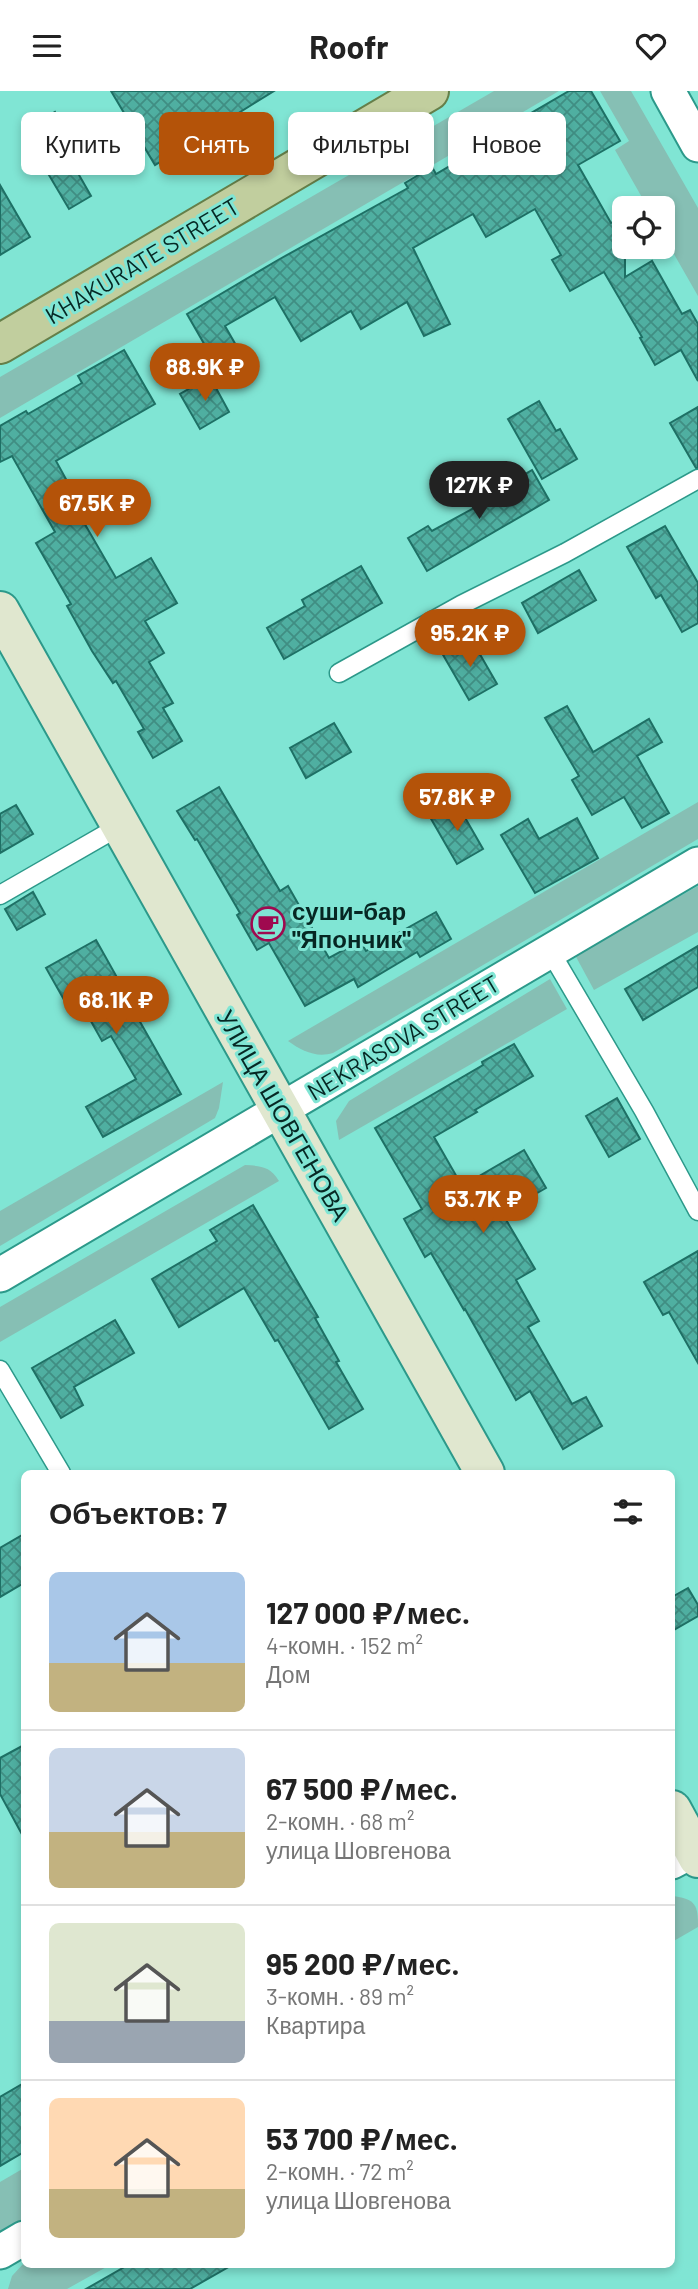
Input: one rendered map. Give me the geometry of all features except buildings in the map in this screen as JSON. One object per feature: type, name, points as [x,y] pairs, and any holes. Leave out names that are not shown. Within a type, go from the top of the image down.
[{"type":"main road","name":"KHAKURATE STREET","points":[[0,344],[429,91]]},
{"type":"main road","name":"УЛИЦА ШОВГЕНОВА","points":[[0,611],[483,1470]]},
{"type":"main road","points":[[675,1817],[691,1855]]},
{"type":"street","points":[[668,91],[698,145]]},
{"type":"street","name":"NEKRASOVA STREET","points":[[0,1275],[698,864]]},
{"type":"street","points":[[0,2252],[21,2240]]},
{"type":"lane","points":[[339,673],[698,479]]},
{"type":"lane","points":[[0,895],[121,826]]},
{"type":"lane","points":[[550,951],[644,1111],[698,1211]]},
{"type":"lane","points":[[0,1370],[59,1470]]},
{"type":"shaded area","points":[[494,91],[559,91],[523,112],[458,112]]},
{"type":"shaded area","points":[[600,91],[631,91],[698,208],[698,296],[675,256],[675,196],[641,196],[615,150],[629,141]]},
{"type":"shaded area","points":[[448,118],[448,156],[434,164],[434,126]]},
{"type":"shaded area","points":[[349,175],[415,175],[0,418],[0,377]]},
{"type":"shaded area","points":[[698,802],[698,839],[333,1053],[309,1053],[288,1041]]},
{"type":"shaded area","points":[[698,886],[698,932],[594,990],[575,955]]},
{"type":"shaded area","points":[[550,979],[567,1009],[339,1140],[336,1121],[349,1101]]},
{"type":"shaded area","points":[[223,1082],[215,1118],[0,1246],[0,1211]]},
{"type":"shaded area","points":[[245,1165],[265,1168],[279,1181],[0,1342],[0,1307]]},
{"type":"shaded area","points":[[675,1897],[694,1904],[698,1927],[675,1940]]},
{"type":"shaded area","points":[[21,2170],[21,2226],[0,2236],[0,2182]]},
{"type":"shaded area","points":[[21,2266],[105,2268],[67,2289],[8,2289],[12,2276]]},
{"type":"place","name":"суши-бар \"Япончик\"","points":[[268,924]]}]
